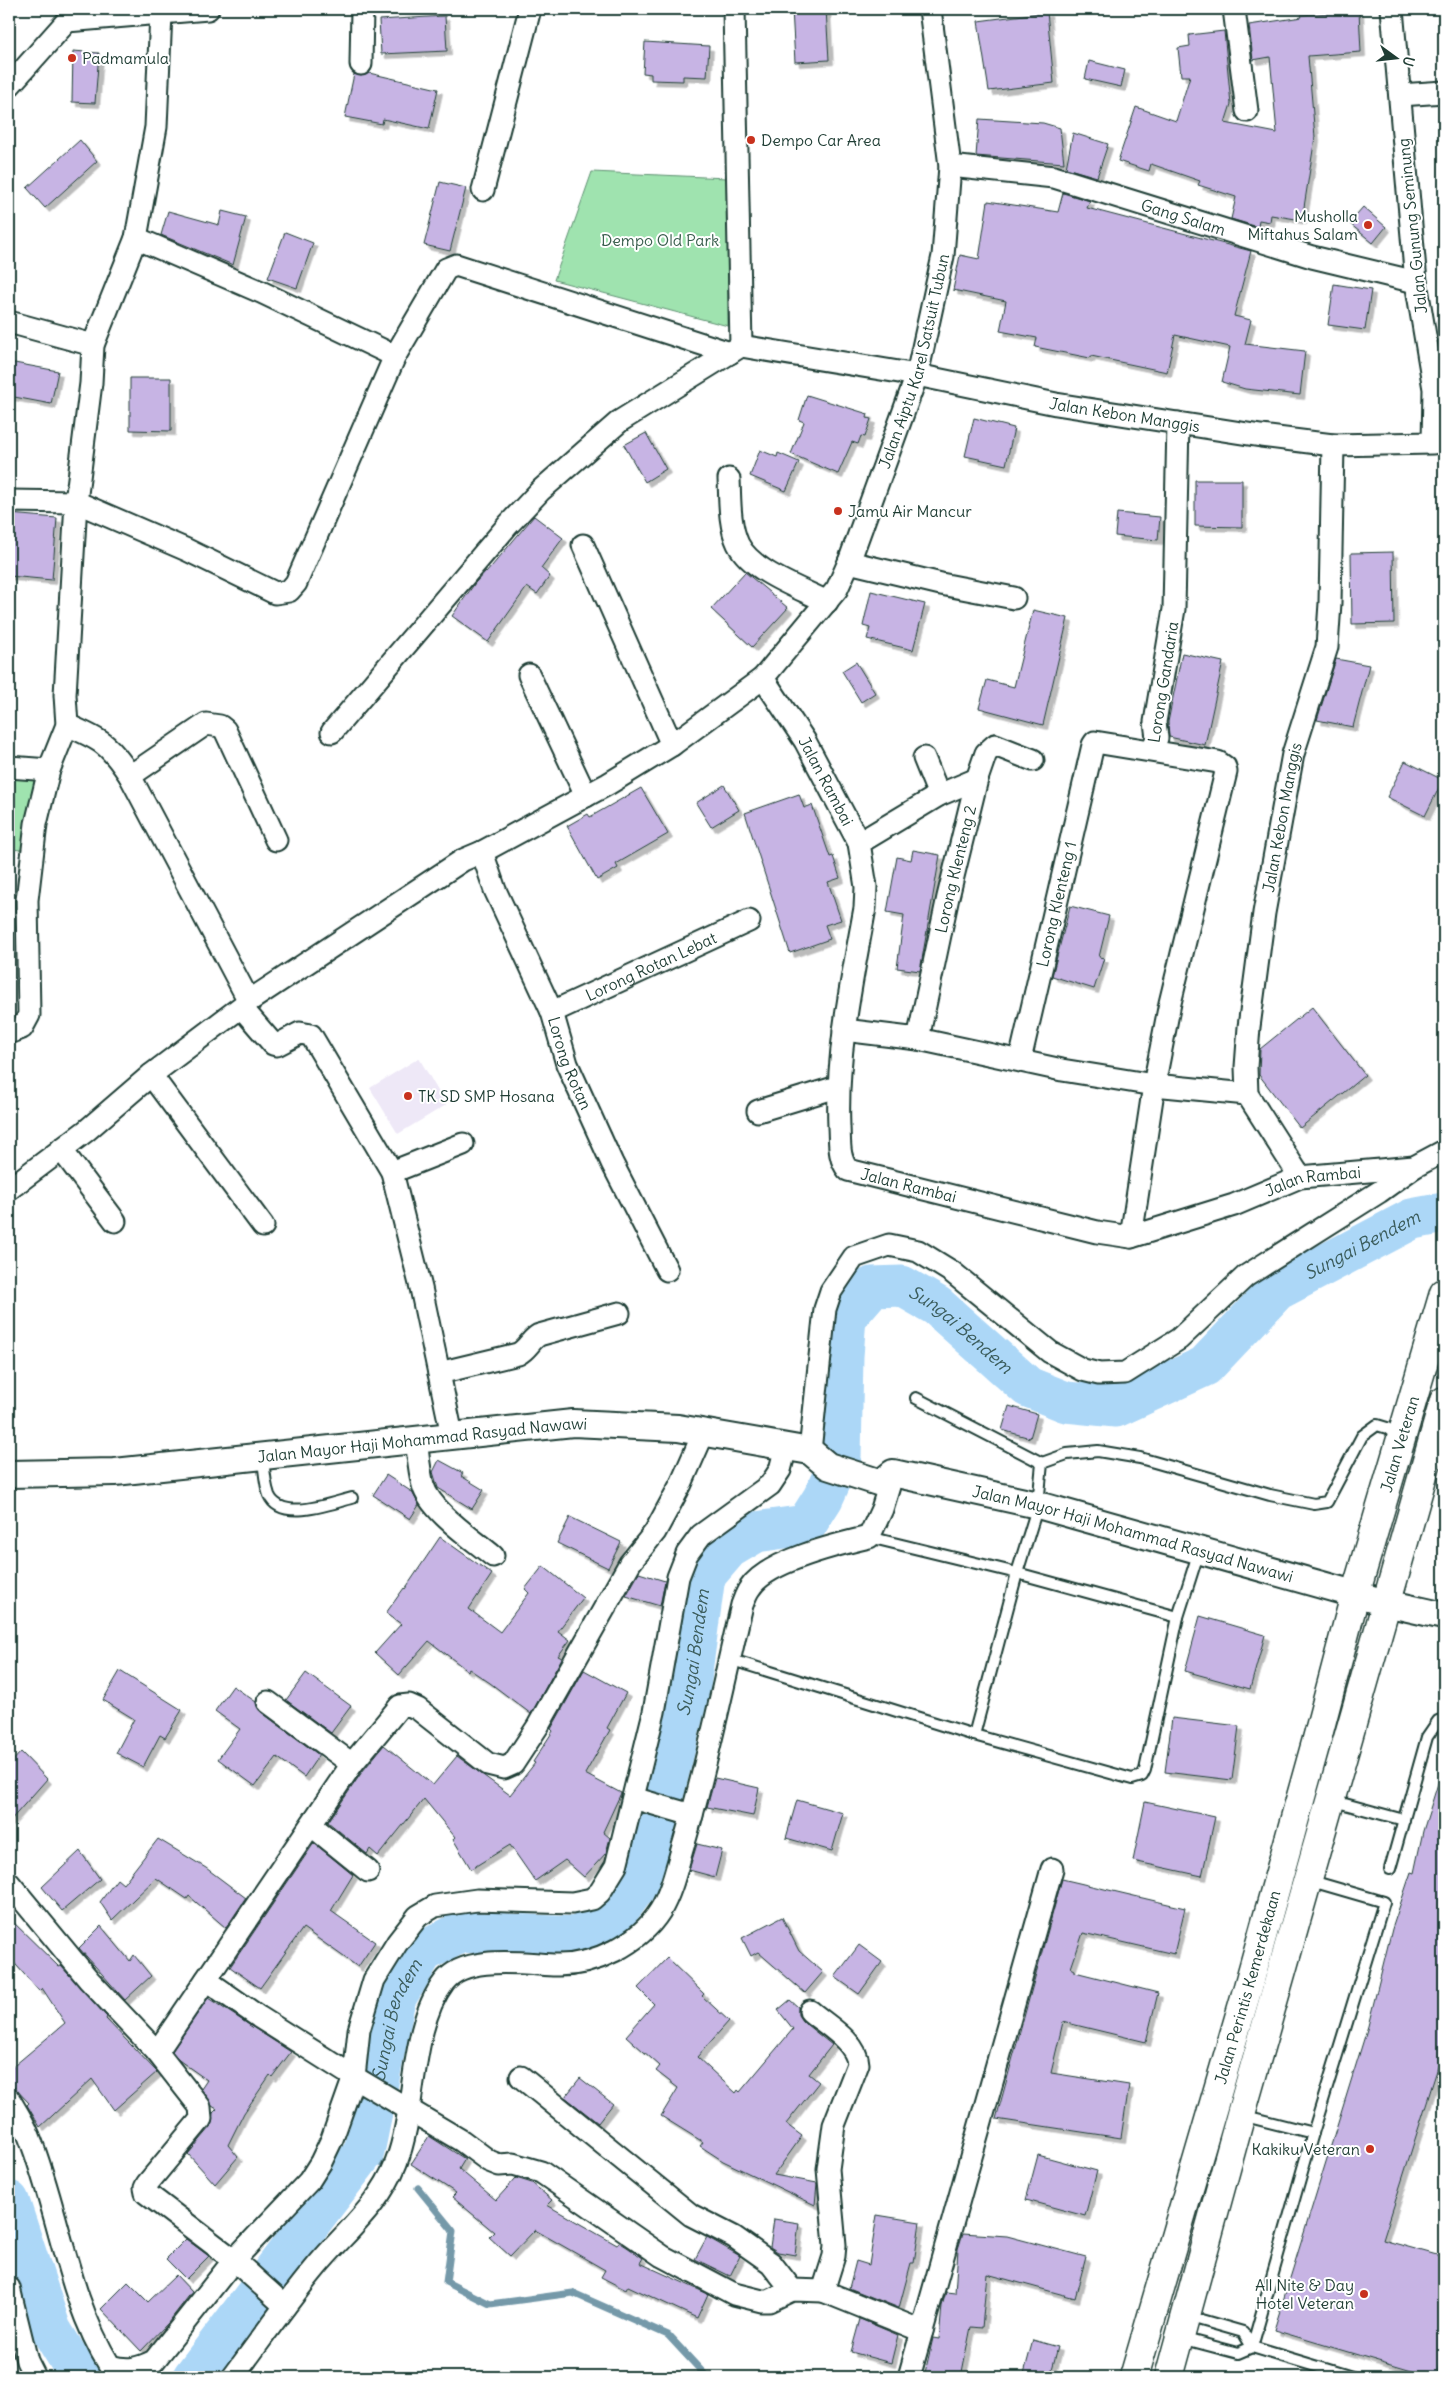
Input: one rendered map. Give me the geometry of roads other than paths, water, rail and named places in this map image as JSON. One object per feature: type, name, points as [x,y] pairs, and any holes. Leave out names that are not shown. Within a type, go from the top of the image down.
[{"type":"highway","name":"Jalan Veteran","points":[[1354,1595],[1444,1293]]},
{"type":"highway","name":"Jalan Veteran","points":[[1169,2377],[1241,2114],[1444,1401]]},
{"type":"highway","name":"Jalan Perintis Kemerdekaan","points":[[1134,2377],[1248,1986],[1317,1739],[1354,1595]]},
{"type":"street","points":[[9,86],[67,15],[161,13],[208,9]]},
{"type":"street","points":[[360,64],[362,9]]},
{"type":"street","points":[[483,190],[530,9]]},
{"type":"street","points":[[332,732],[482,555],[541,490],[620,421],[735,349],[734,9]]},
{"type":"street","name":"Jalan Aiptu Karel Satsuit Tubun","points":[[9,1189],[86,1130],[151,1075],[245,1005],[462,860],[482,852],[586,796],[672,745],[763,678],[838,589],[917,375],[942,256],[950,166],[930,9]]},
{"type":"street","points":[[1234,9],[1247,110]]},
{"type":"street","name":"Jalan Gunung Seminung","points":[[1392,9],[1416,282],[1434,388],[1433,443]]},
{"type":"street","points":[[9,1032],[22,1028],[29,1015],[27,900],[36,824],[49,770],[67,725],[65,695],[76,502],[91,383],[93,345],[136,238],[156,127],[161,13]]},
{"type":"street","points":[[1400,95],[1444,92]]},
{"type":"street","name":"Gang Salam","points":[[950,166],[1054,177],[1312,257],[1416,282]]},
{"type":"street","points":[[136,238],[262,292],[395,356]]},
{"type":"street","name":"Jalan Kebon Manggis","points":[[76,502],[186,550],[275,593],[289,590],[296,584],[395,356],[446,269],[456,264],[735,349],[917,375],[1056,404],[1334,445],[1433,443]]},
{"type":"street","points":[[9,322],[93,345]]},
{"type":"street","name":"Lorong Gandaria","points":[[1154,1084],[1170,1003],[1226,772],[1225,767],[1218,762],[1152,750],[1156,738],[1156,722],[1174,609],[1178,423]]},
{"type":"street","name":"Jalan Kebon Manggis","points":[[1247,1094],[1248,1027],[1264,913],[1293,754],[1327,647],[1334,445]]},
{"type":"street","points":[[729,479],[738,543],[746,554],[758,567],[827,602]]},
{"type":"street","points":[[9,501],[76,502]]},
{"type":"street","points":[[583,545],[672,745]]},
{"type":"street","points":[[849,562],[941,584],[1014,598]]},
{"type":"street","points":[[529,675],[586,796]]},
{"type":"street","name":"Jalan Rambai","points":[[763,678],[805,741],[859,843],[866,887],[865,908],[844,1030],[837,1087],[840,1154],[848,1170],[1096,1232],[1131,1237],[1234,1205],[1300,1178],[1414,1167],[1444,1151]]},
{"type":"street","points":[[130,776],[206,724],[220,726],[225,730],[276,840]]},
{"type":"street","points":[[67,725],[100,739],[116,755],[130,776],[245,1005],[273,1044],[277,1045],[300,1033],[312,1034],[392,1172],[421,1288],[452,1435]]},
{"type":"street","name":"Lorong Klenteng 1","points":[[1020,1060],[1095,742],[1152,750]]},
{"type":"street","name":"Lorong Klenteng 2","points":[[918,1039],[977,780],[986,752],[995,745],[1033,760]]},
{"type":"street","points":[[924,758],[939,795]]},
{"type":"street","points":[[9,767],[49,770]]},
{"type":"street","points":[[859,843],[939,795],[977,780]]},
{"type":"street","name":"Lorong Rotan","points":[[482,852],[494,890],[552,1012],[567,1064],[612,1163],[668,1270]]},
{"type":"street","name":"Lorong Rotan Lebat","points":[[552,1012],[749,921]]},
{"type":"street","points":[[844,1030],[918,1039],[1062,1070],[1154,1084],[1247,1094],[1300,1178]]},
{"type":"street","points":[[151,1075],[262,1226]]},
{"type":"street","points":[[1131,1237],[1154,1084]]},
{"type":"street","points":[[758,1111],[837,1087]]},
{"type":"street","points":[[392,1172],[463,1144]]},
{"type":"street","points":[[61,1149],[115,1221]]},
{"type":"street","points":[[9,2099],[29,2135],[78,2296],[98,2347],[110,2366],[123,2370],[137,2370],[154,2361],[234,2260],[309,2181],[362,2080],[359,2030],[374,1980],[397,1943],[418,1916],[435,1906],[477,1900],[572,1903],[592,1898],[600,1892],[616,1866],[637,1799],[678,1576],[687,1554],[701,1535],[770,1485],[780,1470],[808,1455],[825,1309],[831,1291],[854,1257],[889,1245],[918,1251],[952,1272],[1050,1352],[1083,1370],[1099,1374],[1125,1373],[1179,1339],[1246,1276],[1379,1192],[1414,1167]]},
{"type":"street","points":[[439,1373],[518,1354],[524,1351],[533,1338],[539,1335],[619,1313]]},
{"type":"street","name":"Jalan Mayor Haji Mohammad Rasyad Nawawi","points":[[9,1474],[115,1472],[573,1423],[678,1428],[808,1455],[887,1478],[1038,1505],[1354,1595],[1444,1616]]},
{"type":"street","points":[[157,2052],[352,1764],[400,1706],[409,1705],[418,1709],[488,1764],[504,1768],[513,1764],[542,1719],[630,1564],[655,1532],[681,1484],[704,1432]]},
{"type":"street","points":[[416,1439],[423,1486],[435,1507],[494,1556]]},
{"type":"street","points":[[233,2377],[281,2302],[360,2220],[382,2190],[400,2151],[405,2106],[432,2000],[446,1979],[459,1969],[487,1963],[579,1964],[594,1961],[629,1941],[652,1921],[661,1910],[670,1888],[686,1813],[742,1606],[750,1586],[775,1568],[820,1548],[869,1537],[882,1509],[887,1478]]},
{"type":"street","points":[[268,1702],[352,1764]]},
{"type":"street","points":[[637,1799],[686,1813]]},
{"type":"street","points":[[311,1824],[368,1871]]},
{"type":"street","points":[[909,2377],[1052,1869]]},
{"type":"street","points":[[9,1883],[89,1980],[157,2052],[200,2107],[201,2119],[147,2184],[146,2192],[234,2260],[281,2302]]},
{"type":"street","points":[[206,1980],[259,2017],[405,2106],[494,2164],[513,2164],[541,2172],[662,2256],[734,2294],[769,2301],[792,2290],[823,2291],[922,2331]]},
{"type":"street","points":[[810,2011],[852,2047],[858,2055],[858,2064],[834,2125],[830,2151],[828,2169],[835,2245],[834,2256],[823,2291]]},
{"type":"street","points":[[521,2077],[691,2214],[734,2237],[771,2262],[792,2290]]},
{"type":"street","points":[[9,2288],[27,2361],[35,2377]]},
{"type":"lane","points":[[916,1398],[1042,1463],[1067,1454],[1098,1451],[1140,1458],[1270,1495],[1314,1504],[1327,1502],[1362,1436],[1377,1425],[1387,1428],[1400,1439]]},
{"type":"lane","points":[[262,1456],[270,1497],[281,1508],[292,1511],[352,1498]]},
{"type":"lane","points":[[974,1735],[1017,1573],[1038,1505],[1042,1463]]},
{"type":"lane","points":[[869,1537],[1017,1573],[1178,1617]]},
{"type":"lane","points":[[729,1659],[974,1735],[1132,1779],[1142,1776],[1145,1770],[1178,1617],[1199,1551]]},
{"type":"lane","points":[[1390,1869],[1427,1737],[1438,1721],[1444,1719]]},
{"type":"lane","points":[[1330,1800],[1404,1820]]},
{"type":"lane","points":[[1252,2347],[1313,2133],[1384,1902],[1307,1880]]},
{"type":"lane","points":[[1241,2114],[1313,2133]]},
{"type":"lane","points":[[1184,2327],[1243,2332],[1252,2347]]},
{"type":"lane","points":[[1184,2327],[1238,2353],[1252,2347],[1352,2377]]},
{"type":"waterway","name":"Sungai Bendem","points":[[193,2377],[364,2152],[395,1999],[423,1952],[461,1932],[577,1937],[615,1915],[643,1878],[690,1686],[705,1576],[729,1548],[756,1532],[806,1525],[823,1498],[841,1458],[843,1356],[846,1317],[872,1287],[902,1286],[937,1306],[1028,1387],[1066,1402],[1116,1407],[1205,1366],[1277,1290],[1412,1219],[1444,1213]]},
{"type":"waterway","points":[[364,2152],[382,2164]]},
{"type":"waterway","points":[[418,2188],[453,2231],[446,2282],[490,2304],[573,2293],[668,2335],[707,2377]]},
{"type":"waterway","name":"Sungai Bendem","points":[[9,2201],[51,2330],[80,2377]]},
{"type":"place","name":"Padmamula","points":[[72,58]]},
{"type":"place","name":"Dempo Car Area","points":[[751,140]]},
{"type":"place","name":"Musholla Miftahus Salam","points":[[1368,225]]},
{"type":"place","name":"Jamu Air Mancur","points":[[838,511]]},
{"type":"place","name":"TK SD SMP Hosana","points":[[408,1096]]},
{"type":"place","name":"Kakiku Veteran","points":[[1370,2149]]},
{"type":"place","name":"All Nite & Day Hotel Veteran","points":[[1364,2294]]},
{"type":"park label","name":"Dempo Old Park","points":[[660,240]]}]
